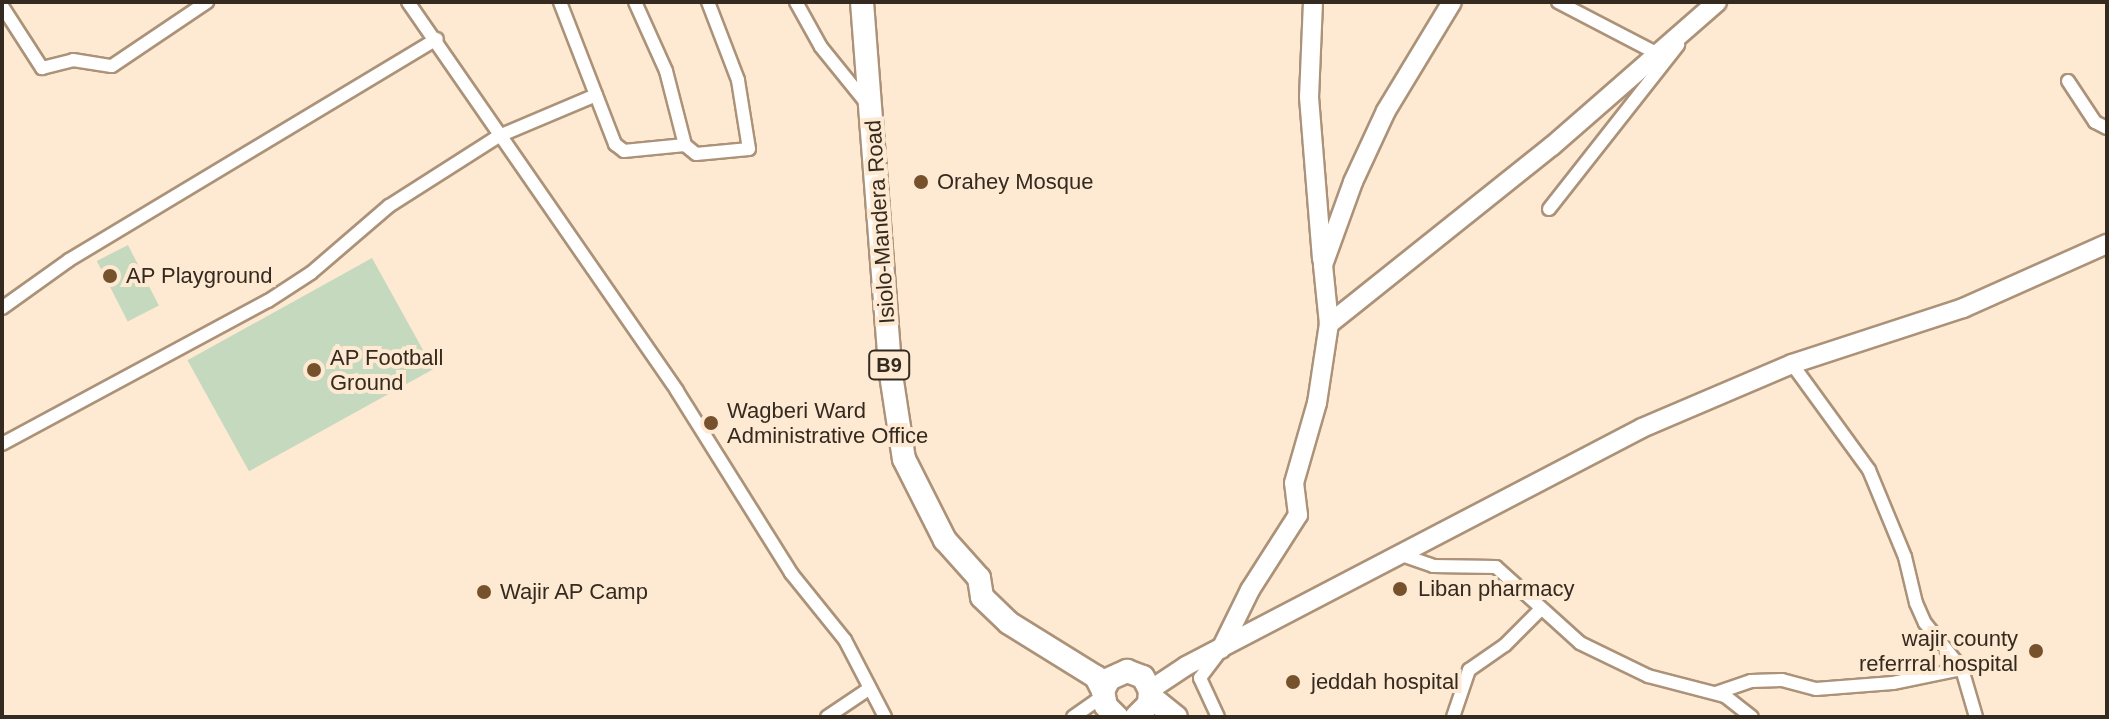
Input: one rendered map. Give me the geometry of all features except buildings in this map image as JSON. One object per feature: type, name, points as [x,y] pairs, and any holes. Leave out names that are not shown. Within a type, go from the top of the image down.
[{"type":"highway","name":"Isiolo-Mandera Road","points":[[862,2],[873,110],[890,368],[904,459],[945,540],[979,578],[982,597],[1009,623],[1096,677],[1106,707]]},
{"type":"highway","name":"Isiolo-Mandera Road","points":[[1070,659],[1140,683],[1176,717]]},
{"type":"highway","points":[[1106,707],[1140,683]]},
{"type":"highway","points":[[1136,717],[1140,683]]},
{"type":"street","points":[[3,4],[42,68],[73,60],[112,66],[207,2]]},
{"type":"street","points":[[408,2],[437,39],[499,136],[677,391],[791,573],[845,640],[867,690],[885,717]]},
{"type":"street","points":[[560,2],[615,144],[624,151],[685,145]]},
{"type":"street","points":[[635,2],[670,83],[685,145],[696,154],[749,149],[738,80],[708,2]]},
{"type":"street","points":[[796,2],[821,47],[873,110]]},
{"type":"street","points":[[1218,717],[1200,678],[1221,649],[1250,590],[1298,515],[1294,483],[1317,403],[1329,324],[1309,97],[1313,2]]},
{"type":"street","points":[[1323,265],[1386,111],[1452,2]]},
{"type":"street","points":[[1558,2],[1658,54]]},
{"type":"street","points":[[1329,324],[1658,54],[1708,9]]},
{"type":"street","points":[[1549,209],[1708,9]]},
{"type":"street","points":[[2,308],[69,260],[437,39]]},
{"type":"street","points":[[2068,81],[2088,114],[2107,128]]},
{"type":"street","points":[[2,444],[268,301],[311,273],[389,206],[499,136],[596,95]]},
{"type":"street","points":[[1140,683],[1221,649],[1642,428],[1792,364],[1963,308],[2107,244]]},
{"type":"street","points":[[1792,364],[1869,470],[1905,557],[1925,623],[1962,669],[1976,717]]},
{"type":"street","points":[[1399,554],[1433,566],[1496,567],[1539,611],[1580,643],[1648,676],[1725,696],[1752,717]]},
{"type":"street","points":[[1453,717],[1469,670],[1539,611]]},
{"type":"street","points":[[1713,695],[1751,681],[1782,680],[1816,689],[1893,683],[1962,669]]},
{"type":"street","points":[[827,717],[867,690]]},
{"type":"street","points":[[1073,717],[1106,707]]},
{"type":"green space","points":[[128,245],[159,306],[128,321],[97,261]]},
{"type":"green space","name":"AP Football Ground","points":[[372,258],[434,369],[249,471],[187,360]]},
{"type":"place","name":"Orahey Mosque","points":[[921,182]]},
{"type":"place","name":"AP Playground","points":[[110,276]]},
{"type":"place","name":"AP Football Ground","points":[[314,370]]},
{"type":"place","name":"Wagberi Ward Administrative Office","points":[[711,423]]},
{"type":"place","name":"Liban pharmacy","points":[[1400,589]]},
{"type":"place","name":"Wajir AP Camp","points":[[484,592]]},
{"type":"place","name":"wajir county referrral hospital","points":[[2036,651]]},
{"type":"place","name":"jeddah hospital","points":[[1293,682]]}]
